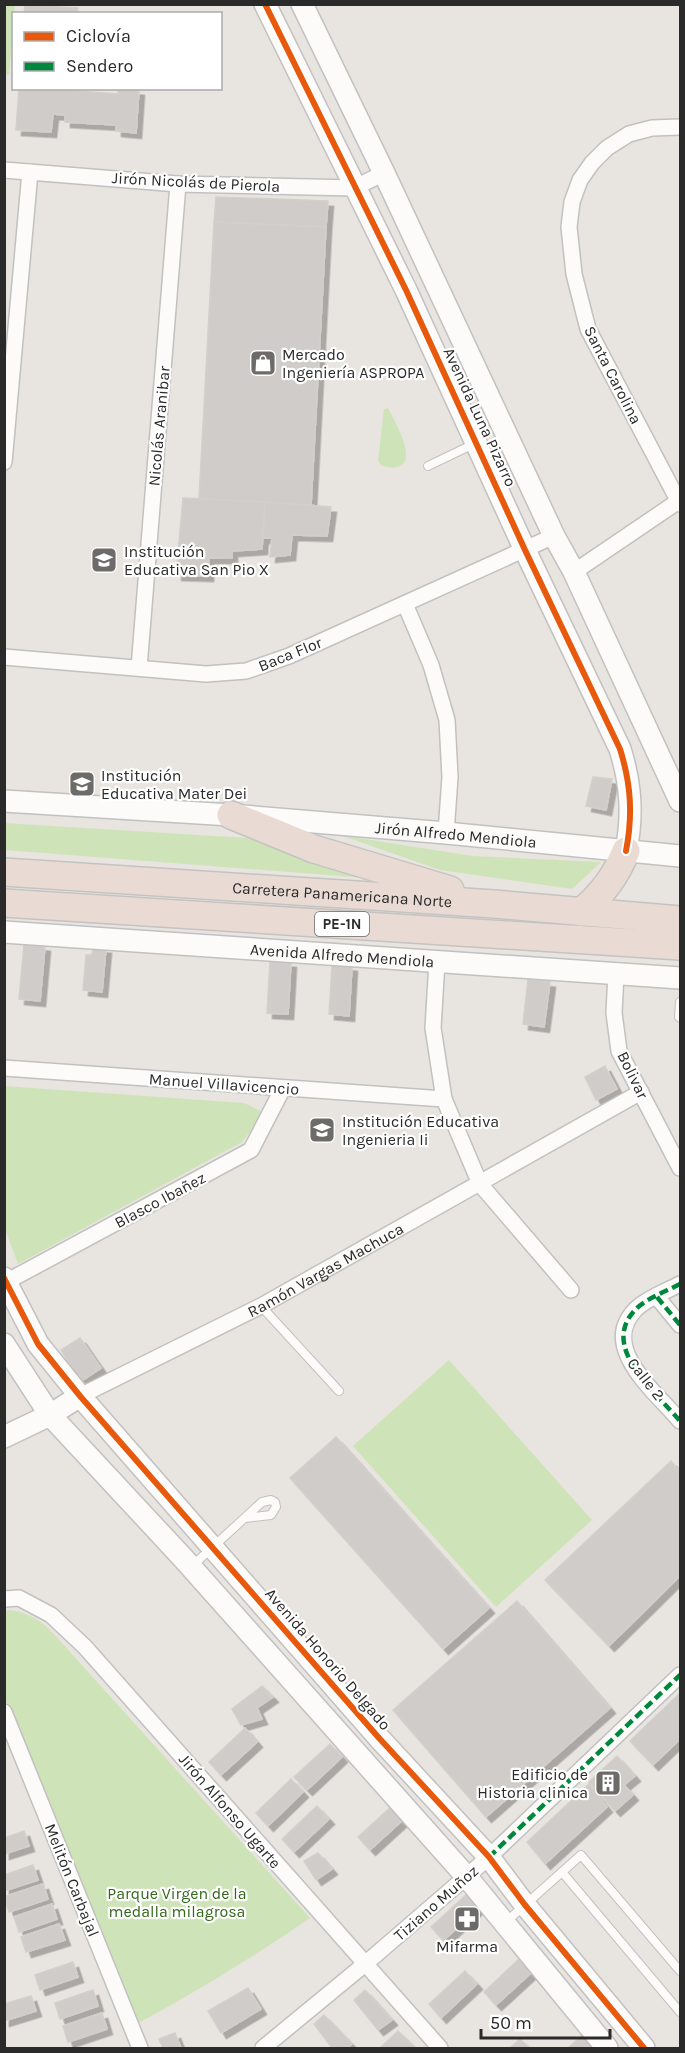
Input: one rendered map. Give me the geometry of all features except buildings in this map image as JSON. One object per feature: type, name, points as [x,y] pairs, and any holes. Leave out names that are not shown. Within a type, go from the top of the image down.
[{"type":"highway","points":[[231,815],[314,849],[494,904]]},
{"type":"highway","points":[[580,912],[593,903],[611,881],[627,851]]},
{"type":"highway","name":"Carretera Panamericana Norte","points":[[4,872],[494,904],[681,920]]},
{"type":"highway","name":"Carretera Panamericana Norte","points":[[4,903],[681,946]]},
{"type":"street","name":"Avenida Luna Pizarro","points":[[265,4],[406,290],[525,550],[620,749],[630,791],[630,828],[627,851]]},
{"type":"street","name":"Avenida Luna Pizarro","points":[[302,4],[681,801]]},
{"type":"street","name":"Santa Carolina","points":[[680,502],[588,329],[574,274],[569,227],[572,202],[580,180],[607,148],[629,134],[652,128],[681,127]]},
{"type":"street","name":"Jirón Nicolás de Pierola","points":[[4,170],[178,184],[354,188],[384,173]]},
{"type":"street","points":[[4,462],[11,304],[30,172]]},
{"type":"street","name":"Nicolás Aranibar","points":[[140,668],[178,184]]},
{"type":"street","points":[[574,572],[680,502]]},
{"type":"street","name":"Baca Flor","points":[[4,657],[206,674],[246,671],[289,656],[554,536]]},
{"type":"street","points":[[405,604],[431,665],[447,720],[450,777],[446,833]]},
{"type":"street","points":[[4,801],[231,815]]},
{"type":"street","name":"Jirón Alfredo Mendiola","points":[[231,815],[681,856]]},
{"type":"street","name":"Avenida Alfredo Mendiola","points":[[4,932],[681,978]]},
{"type":"street","points":[[438,962],[433,1028],[444,1099],[480,1184],[571,1290]]},
{"type":"street","name":"Bolivar","points":[[616,974],[614,1013],[619,1051],[681,1168]]},
{"type":"street","name":"Manuel Villavicencio","points":[[4,1068],[444,1099]]},
{"type":"street","name":"Blasco Ibañez","points":[[5,1280],[251,1150],[283,1088]]},
{"type":"street","name":"Ramón Vargas Machuca","points":[[4,1437],[50,1415],[80,1396],[261,1306],[641,1092]]},
{"type":"street","name":"Avenida Honorio Delgado","points":[[5,1280],[38,1344],[80,1396],[379,1738],[489,1857],[525,1905],[644,2049]]},
{"type":"street","points":[[681,1284],[657,1297],[681,1325]]},
{"type":"street","name":"Calle 2","points":[[657,1297],[638,1307],[627,1319],[622,1333],[624,1348],[630,1363],[681,1421]]},
{"type":"street","points":[[4,1344],[50,1415],[191,1567],[466,1876],[607,2049]]},
{"type":"street","name":"Jirón Alfonso Ugarte","points":[[4,1599],[19,1598],[51,1615],[85,1647],[440,2049]]},
{"type":"street","name":"Tiziano Muñoz","points":[[263,2049],[489,1857],[681,1675]]},
{"type":"street","name":"Melitón Carbajal","points":[[4,1712],[140,2049]]},
{"type":"lane","points":[[428,466],[477,442]]},
{"type":"lane","points":[[680,1019],[681,1002]]},
{"type":"lane","points":[[261,1306],[339,1391]]},
{"type":"lane","points":[[191,1567],[245,1518]]},
{"type":"lane","points":[[505,1923],[581,1855],[681,1971]]},
{"type":"lane","points":[[562,1872],[681,2012]]},
{"type":"green space","points":[[4,5],[15,5],[14,12],[12,12],[9,75],[5,74]]},
{"type":"green space","points":[[388,408],[403,438],[406,455],[405,461],[400,466],[393,468],[381,465],[378,461],[384,409]]},
{"type":"green space","points":[[4,823],[247,838],[380,879],[5,850]]},
{"type":"green space","points":[[340,835],[472,856],[601,862],[572,889],[440,870]]},
{"type":"green space","points":[[4,1086],[244,1103],[265,1113],[242,1142],[18,1264],[5,1229]]},
{"type":"green space","points":[[449,1360],[592,1520],[496,1607],[353,1446]]},
{"type":"green space","name":"Parque Virgen de la medalla milagrosa","points":[[10,1610],[34,1618],[53,1633],[310,1918],[223,1975],[133,2026],[5,1699],[5,1611]]},
{"type":"marked path","points":[[680,1284],[651,1298],[636,1309],[626,1324],[623,1338],[627,1353],[635,1368],[680,1421]]},
{"type":"marked path","points":[[657,1297],[680,1325]]},
{"type":"marked path","points":[[489,1857],[680,1675]]},
{"type":"cycle path","points":[[265,4],[406,290],[525,550],[620,749],[627,775],[630,800],[630,825],[626,851]]},
{"type":"cycle path","points":[[4,1278],[38,1344],[80,1396],[379,1738],[489,1857],[525,1905],[644,2048]]},
{"type":"place","name":"Mercado Ingeniería ASPROPA","points":[[263,363]]},
{"type":"place","name":"Institución Educativa San Pio X","points":[[104,560]]},
{"type":"place","name":"Institución Educativa Mater Dei","points":[[82,784]]},
{"type":"place","name":"Institución Educativa Ingenieria Ii","points":[[322,1130]]},
{"type":"place","name":"Edificio de Historia clinica","points":[[608,1783]]},
{"type":"place","name":"Mifarma","points":[[467,1919]]}]
